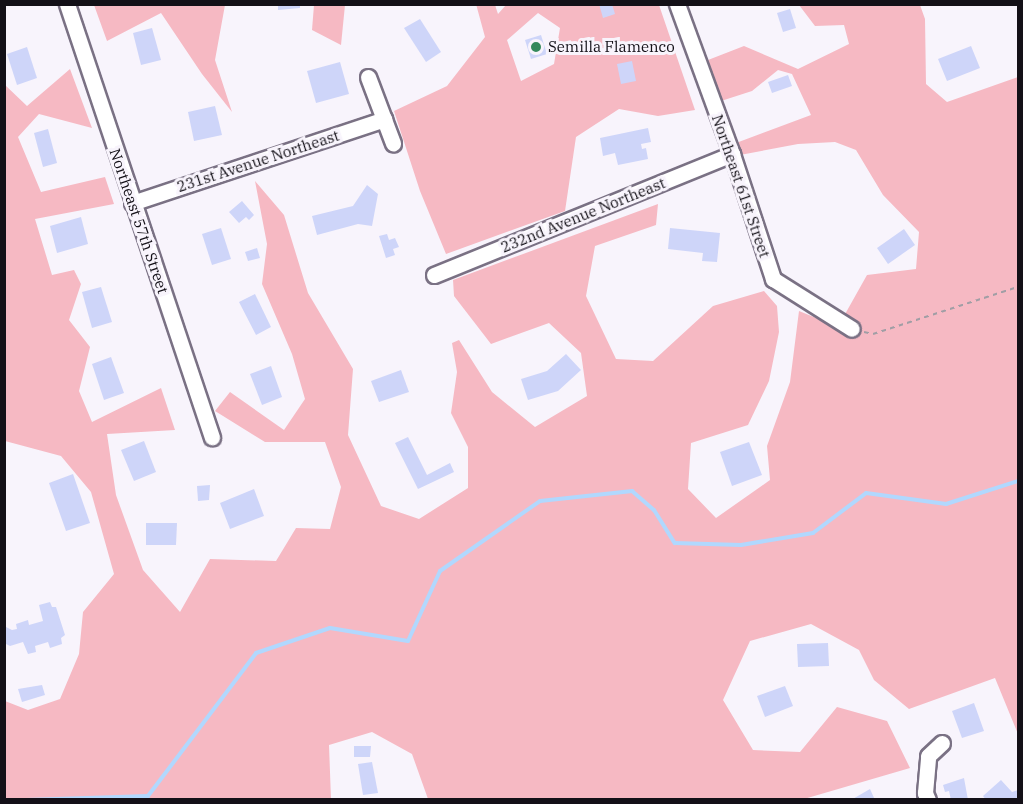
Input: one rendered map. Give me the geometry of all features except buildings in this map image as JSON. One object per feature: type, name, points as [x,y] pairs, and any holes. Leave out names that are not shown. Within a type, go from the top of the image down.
[{"type":"street","name":"Northeast 57th Street","points":[[67,4],[212,437]]},
{"type":"street","name":"Northeast 61st Street","points":[[677,4],[732,154],[773,279],[852,329]]},
{"type":"street","points":[[368,77],[393,143]]},
{"type":"street","name":"231st Avenue Northeast","points":[[132,203],[384,119]]},
{"type":"street","name":"232nd Avenue Northeast","points":[[434,275],[732,154]]},
{"type":"street","points":[[928,800],[925,793],[928,756],[942,744]]},
{"type":"path","points":[[852,329],[873,334],[1018,287]]},
{"type":"shaded area","points":[[476,4],[495,5],[498,14],[506,5],[659,5],[695,110],[658,116],[619,109],[576,137],[565,211],[446,254],[420,191],[394,111],[447,86],[485,37]],"holes":[[[538,13],[560,28],[554,64],[521,81],[507,40]]]},
{"type":"shaded area","points":[[94,5],[225,5],[215,60],[232,112],[202,74],[161,13],[107,41]]},
{"type":"shaded area","points":[[314,5],[345,5],[341,45],[312,30]]},
{"type":"shaded area","points":[[799,5],[920,5],[925,19],[926,84],[947,102],[1018,77],[1018,734],[995,678],[909,709],[874,680],[859,650],[811,624],[750,641],[723,700],[753,750],[800,752],[837,707],[887,721],[910,768],[804,799],[428,799],[412,754],[372,732],[329,745],[331,799],[5,799],[5,701],[28,710],[60,699],[79,654],[83,612],[114,574],[91,492],[61,456],[5,441],[4,84],[27,106],[70,69],[92,128],[39,114],[18,137],[41,192],[105,177],[114,204],[35,219],[52,275],[74,270],[81,284],[69,320],[90,347],[79,391],[92,422],[161,388],[175,430],[107,434],[116,495],[143,570],[180,612],[210,559],[276,561],[296,528],[330,529],[341,487],[325,442],[265,442],[215,411],[230,392],[284,430],[305,399],[292,354],[262,284],[267,244],[255,181],[284,215],[308,293],[353,369],[348,435],[381,506],[419,519],[468,488],[468,447],[451,413],[457,372],[452,343],[459,340],[492,392],[535,427],[587,396],[581,353],[549,323],[491,344],[454,296],[453,280],[658,204],[656,225],[595,246],[586,296],[616,359],[653,361],[713,306],[764,291],[777,306],[779,332],[769,381],[748,425],[691,443],[688,489],[716,518],[770,480],[767,446],[790,382],[799,311],[826,322],[844,316],[867,275],[916,269],[919,232],[883,195],[856,150],[835,142],[798,144],[740,155],[736,143],[811,115],[792,74],[778,70],[752,91],[721,101],[708,60],[744,46],[798,69],[849,44],[844,25],[815,26]]},
{"type":"waterway","points":[[26,800],[148,796],[256,653],[330,628],[408,641],[440,571],[540,501],[632,491],[654,510],[675,543],[741,545],[813,533],[866,493],[946,504],[1018,481]]},
{"type":"place","name":"Semilla Flamenco","points":[[536,47]]}]
